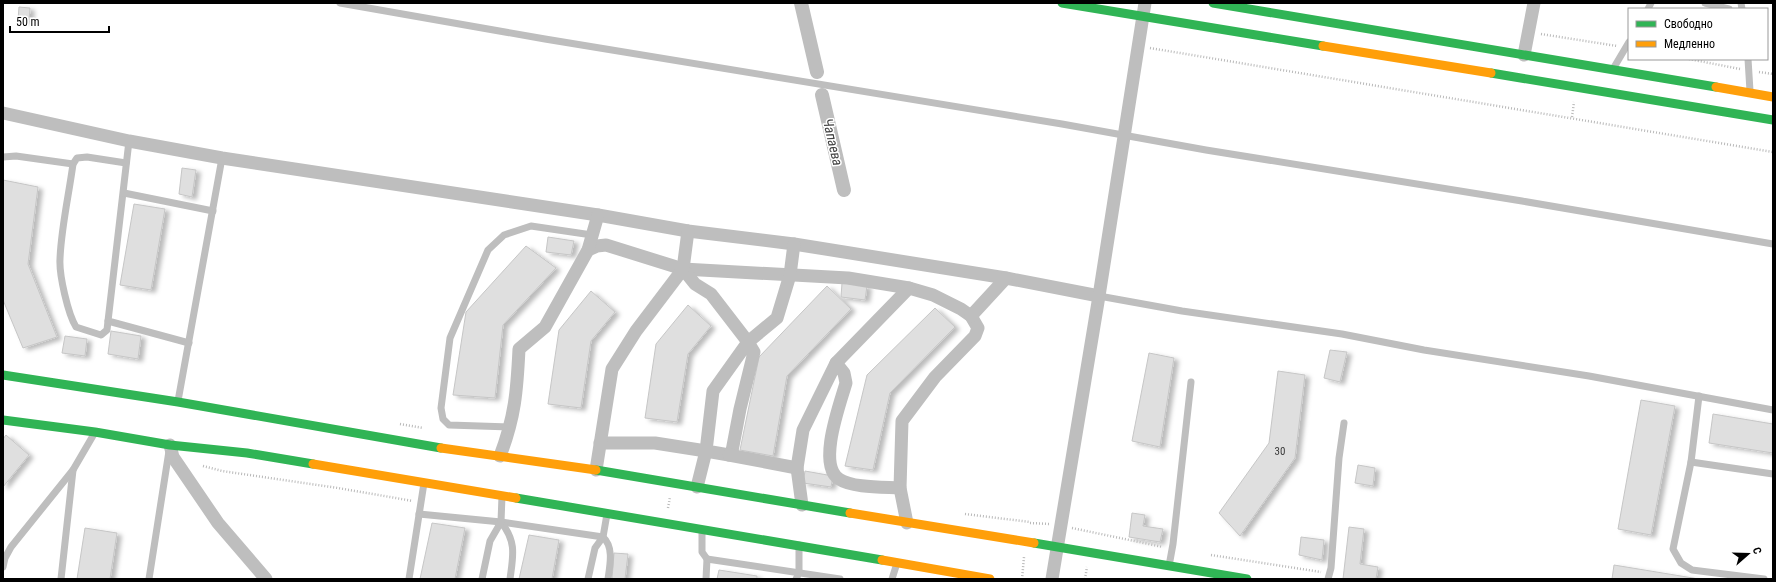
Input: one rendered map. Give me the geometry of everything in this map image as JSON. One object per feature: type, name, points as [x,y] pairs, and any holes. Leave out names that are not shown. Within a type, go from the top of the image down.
[{"type":"street","points":[[1062,3],[1143,18],[1537,69],[1773,120]]},
{"type":"street","points":[[1052,579],[1056,546],[1099,296],[1145,3]]},
{"type":"street","points":[[1213,3],[1524,55],[1537,69],[1612,71],[1773,98]]},
{"type":"street","points":[[1524,55],[1534,3]]},
{"type":"street","points":[[3,113],[129,141],[222,158],[598,215],[688,231],[794,244],[1006,278],[1099,296]]},
{"type":"street","points":[[500,456],[511,427],[516,398],[518,349],[545,327],[588,250],[598,215]]},
{"type":"street","points":[[596,470],[612,369],[636,331],[683,269],[688,231]]},
{"type":"street","points":[[697,487],[706,451],[713,390],[748,342],[777,318],[790,275],[794,244]]},
{"type":"street","points":[[588,250],[597,246],[606,245],[683,269],[848,278],[909,288],[933,295],[961,309],[970,316],[978,328],[975,336],[935,377],[902,421],[900,488],[907,523]]},
{"type":"street","points":[[683,269],[695,284],[711,294],[754,352],[740,409],[732,451],[729,455]]},
{"type":"street","points":[[970,316],[1006,278]]},
{"type":"street","points":[[802,505],[797,468],[803,430],[836,363],[909,288]]},
{"type":"street","points":[[836,363],[844,373],[846,383],[828,450],[832,470],[839,479],[851,483],[900,488]]},
{"type":"street","points":[[3,375],[178,402],[406,443],[596,470],[1247,579]]},
{"type":"street","points":[[3,420],[95,432],[170,445],[248,453],[665,524],[799,545],[990,579]]},
{"type":"street","points":[[600,443],[655,443],[797,468]]},
{"type":"street","points":[[170,445],[173,457],[218,524],[266,579]]},
{"type":"lane","points":[[340,3],[545,39],[734,68],[1124,134],[1206,150],[1522,201],[1773,244]]},
{"type":"lane","points":[[1705,3],[1725,8]]},
{"type":"lane","points":[[1612,71],[1627,44]]},
{"type":"lane","points":[[1748,60],[1750,94]]},
{"type":"lane","points":[[126,163],[86,157],[77,158],[73,164],[60,260],[67,306],[71,319],[76,327],[100,335],[106,330],[108,321],[129,141]]},
{"type":"lane","points":[[3,157],[16,156],[73,164]]},
{"type":"lane","points":[[178,402],[222,158]]},
{"type":"lane","points":[[124,193],[213,211]]},
{"type":"lane","points":[[511,427],[449,425],[443,419],[441,408],[450,338],[458,318],[488,250],[504,235],[531,226],[592,235]]},
{"type":"lane","points":[[1099,296],[1263,324],[1342,334],[1773,410]]},
{"type":"lane","points":[[108,321],[189,343]]},
{"type":"lane","points":[[1169,566],[1191,382]]},
{"type":"lane","points":[[1699,396],[1691,462],[1673,549],[1681,563],[1692,570],[1764,579]]},
{"type":"lane","points":[[1329,576],[1344,423]]},
{"type":"lane","points":[[3,567],[5,558],[11,546],[73,470],[95,432]]},
{"type":"lane","points":[[149,579],[170,445]]},
{"type":"lane","points":[[1691,462],[1773,474]]},
{"type":"lane","points":[[61,579],[73,470]]},
{"type":"lane","points":[[409,579],[424,483]]},
{"type":"lane","points":[[482,579],[490,541],[501,522],[502,496]]},
{"type":"lane","points":[[419,514],[501,522],[603,537],[608,542],[610,552],[608,579]]},
{"type":"lane","points":[[588,579],[595,548],[603,537],[607,514]]},
{"type":"lane","points":[[501,522],[509,532],[513,542],[513,561],[510,579]]},
{"type":"lane","points":[[702,530],[702,552],[707,558],[797,577],[840,579]]},
{"type":"lane","points":[[797,577],[799,545]]},
{"type":"lane","points":[[706,579],[707,558]]},
{"type":"lane","points":[[892,579],[898,563]]},
{"type":"path","points":[[1528,33],[1627,44]]},
{"type":"path","points":[[1138,46],[1773,152]]},
{"type":"path","points":[[1694,60],[1773,74]]},
{"type":"path","points":[[665,524],[673,483]]},
{"type":"path","points":[[1060,526],[1172,550]]},
{"type":"path","points":[[1204,554],[1329,576]]},
{"type":"building","points":[[19,7],[30,8],[29,21],[18,20]]},
{"type":"building","points":[[182,168],[196,170],[192,197],[179,194]]},
{"type":"building","points":[[3,180],[38,187],[28,264],[57,337],[23,348],[3,300]]},
{"type":"building","points":[[134,204],[165,209],[151,290],[120,285]]},
{"type":"building","points":[[548,237],[574,241],[571,255],[546,252]]},
{"type":"building","points":[[526,246],[556,268],[503,325],[495,398],[453,395],[466,312]]},
{"type":"building","points":[[842,283],[867,286],[865,300],[841,297]]},
{"type":"building","points":[[827,286],[851,309],[787,376],[773,456],[740,450],[759,357]]},
{"type":"building","points":[[591,291],[615,312],[591,341],[581,408],[548,404],[559,330]]},
{"type":"building","points":[[688,305],[711,326],[688,354],[677,422],[645,418],[656,344]]},
{"type":"building","points":[[935,308],[955,327],[890,393],[873,470],[845,466],[867,375]]},
{"type":"building","points":[[111,331],[141,336],[138,359],[108,354]]},
{"type":"building","points":[[65,336],[87,339],[85,356],[62,353]]},
{"type":"building","points":[[1330,350],[1347,352],[1340,382],[1324,378]]},
{"type":"building","points":[[1149,353],[1174,358],[1160,447],[1132,441]]},
{"type":"building","points":[[1278,371],[1305,375],[1295,458],[1240,536],[1219,513],[1269,443]]},
{"type":"building","points":[[1641,400],[1675,406],[1651,535],[1618,529]]},
{"type":"building","points":[[1713,414],[1773,424],[1773,453],[1709,443]]},
{"type":"building","points":[[6,435],[29,455],[3,487],[3,439]]},
{"type":"building","points":[[1358,465],[1375,468],[1373,486],[1355,483]]},
{"type":"building","points":[[805,471],[833,476],[831,487],[803,483]]},
{"type":"building","points":[[1132,513],[1145,515],[1143,526],[1163,529],[1160,542],[1129,537]]},
{"type":"building","points":[[432,523],[465,528],[455,579],[420,579]]},
{"type":"building","points":[[1349,527],[1364,529],[1360,564],[1378,567],[1376,579],[1343,579]]},
{"type":"building","points":[[85,528],[117,533],[110,579],[77,579]]},
{"type":"building","points":[[529,535],[559,540],[552,579],[519,579]]},
{"type":"building","points":[[1301,537],[1324,540],[1322,560],[1299,555]]},
{"type":"building","points":[[614,553],[628,554],[625,579],[612,579]]},
{"type":"building","points":[[1614,565],[1699,579],[1612,579]]},
{"type":"building","points":[[719,570],[757,576],[757,579],[717,579]]},
{"type":"waterway","name":"Чапаева","points":[[801,3],[817,72]]},
{"type":"waterway","name":"Чапаева","points":[[822,95],[844,190]]},
{"type":"traffic: fast","points":[[1062,3],[1323,46]]},
{"type":"traffic: fast","points":[[1213,3],[1716,87]]},
{"type":"traffic: fast","points":[[1491,73],[1773,120]]},
{"type":"traffic: fast","points":[[3,375],[178,402],[441,448]]},
{"type":"traffic: fast","points":[[3,420],[95,432],[170,445],[247,453],[313,464]]},
{"type":"traffic: fast","points":[[596,470],[850,513]]},
{"type":"traffic: fast","points":[[516,498],[882,560]]},
{"type":"traffic: fast","points":[[1034,543],[1247,579]]},
{"type":"traffic: slow","points":[[1323,46],[1491,73]]},
{"type":"traffic: slow","points":[[1716,87],[1773,97]]},
{"type":"traffic: slow","points":[[441,448],[596,470]]},
{"type":"traffic: slow","points":[[313,464],[516,498]]},
{"type":"traffic: slow","points":[[850,513],[1034,543]]},
{"type":"traffic: slow","points":[[882,560],[990,579]]}]
